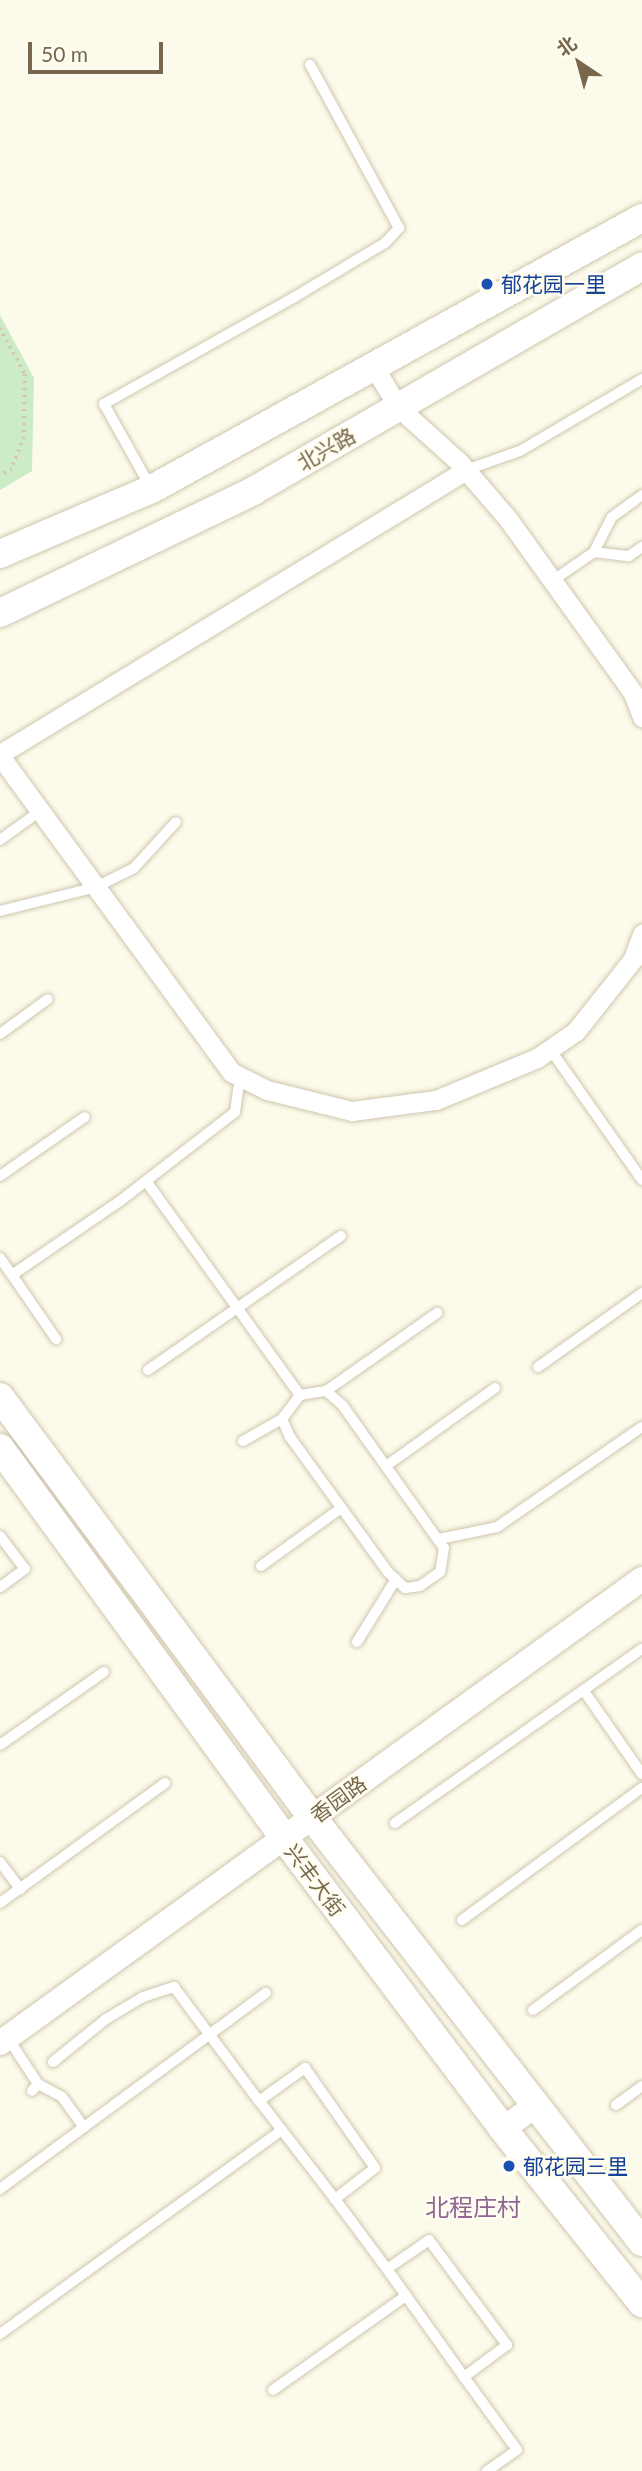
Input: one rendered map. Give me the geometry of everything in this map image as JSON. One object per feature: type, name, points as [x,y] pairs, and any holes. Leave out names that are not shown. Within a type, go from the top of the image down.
[{"type":"main road","points":[[0,554],[152,489],[375,369],[642,219]]},
{"type":"main road","name":"北兴路","points":[[0,613],[253,491],[642,266]]},
{"type":"main road","name":"兴丰大街","points":[[0,1397],[312,1817],[642,2242]]},
{"type":"main road","name":"兴丰大街","points":[[0,1448],[284,1838],[503,2129],[642,2303]]},
{"type":"street","points":[[375,369],[399,408],[466,470],[637,690],[642,717]]},
{"type":"street","points":[[466,470],[0,755],[231,1072],[268,1090],[352,1111],[436,1100],[550,1049],[576,1031],[633,959],[642,934]]},
{"type":"street","name":"香园路","points":[[4,2041],[642,1579]]},
{"type":"street","points":[[503,2129],[536,2105]]},
{"type":"lane","points":[[152,489],[104,404],[385,243],[399,228],[310,65]]},
{"type":"lane","points":[[466,470],[520,451],[642,379]]},
{"type":"lane","points":[[552,581],[594,552],[612,517],[642,495]]},
{"type":"lane","points":[[594,552],[629,556],[642,547]]},
{"type":"lane","points":[[0,840],[40,811]]},
{"type":"lane","points":[[0,911],[96,887],[134,868],[176,822]]},
{"type":"lane","points":[[0,1034],[48,999]]},
{"type":"lane","points":[[550,1049],[642,1180]]},
{"type":"lane","points":[[12,1275],[146,1181],[235,1112],[240,1076]]},
{"type":"lane","points":[[0,1176],[85,1117]]},
{"type":"lane","points":[[146,1181],[300,1395]]},
{"type":"lane","points":[[148,1370],[341,1236]]},
{"type":"lane","points":[[0,1258],[56,1339]]},
{"type":"lane","points":[[538,1367],[642,1293]]},
{"type":"lane","points":[[243,1441],[282,1419],[300,1395],[326,1391],[437,1314]]},
{"type":"lane","points":[[386,1466],[495,1388]]},
{"type":"lane","points":[[282,1419],[341,1508],[396,1579],[405,1588],[420,1586],[440,1572],[444,1548],[343,1406],[326,1391]]},
{"type":"lane","points":[[439,1539],[497,1527],[642,1427]]},
{"type":"lane","points":[[261,1566],[341,1508]]},
{"type":"lane","points":[[0,1536],[25,1569],[0,1587]]},
{"type":"lane","points":[[358,1642],[396,1579]]},
{"type":"lane","points":[[395,1823],[642,1649]]},
{"type":"lane","points":[[0,1745],[104,1672]]},
{"type":"lane","points":[[584,1691],[641,1772]]},
{"type":"lane","points":[[0,1903],[165,1783]]},
{"type":"lane","points":[[462,1920],[642,1788]]},
{"type":"lane","points":[[0,1862],[20,1889]]},
{"type":"lane","points":[[533,2010],[642,1930]]},
{"type":"lane","points":[[53,2062],[106,2019],[143,1997],[174,1987],[387,2269],[517,2450],[487,2471]]},
{"type":"lane","points":[[0,2189],[266,1993]]},
{"type":"lane","points":[[4,2041],[35,2087],[62,2098],[84,2127]]},
{"type":"lane","points":[[257,2098],[259,2101],[305,2068],[375,2168],[335,2199]]},
{"type":"lane","points":[[616,2105],[642,2086]]},
{"type":"lane","points":[[0,2334],[282,2130]]},
{"type":"lane","points":[[387,2269],[429,2240],[507,2345],[464,2377]]},
{"type":"lane","points":[[273,2390],[406,2296]]},
{"type":"path","points":[[0,328],[25,374],[24,437],[12,469],[0,476]]},
{"type":"green space","points":[[0,315],[34,378],[32,471],[0,490]]},
{"type":"place","name":"郁花园一里","points":[[487,284]]},
{"type":"place","name":"郁花园三里","points":[[509,2166]]},
{"type":"district","name":"北程庄村","points":[[473,2207]]}]
